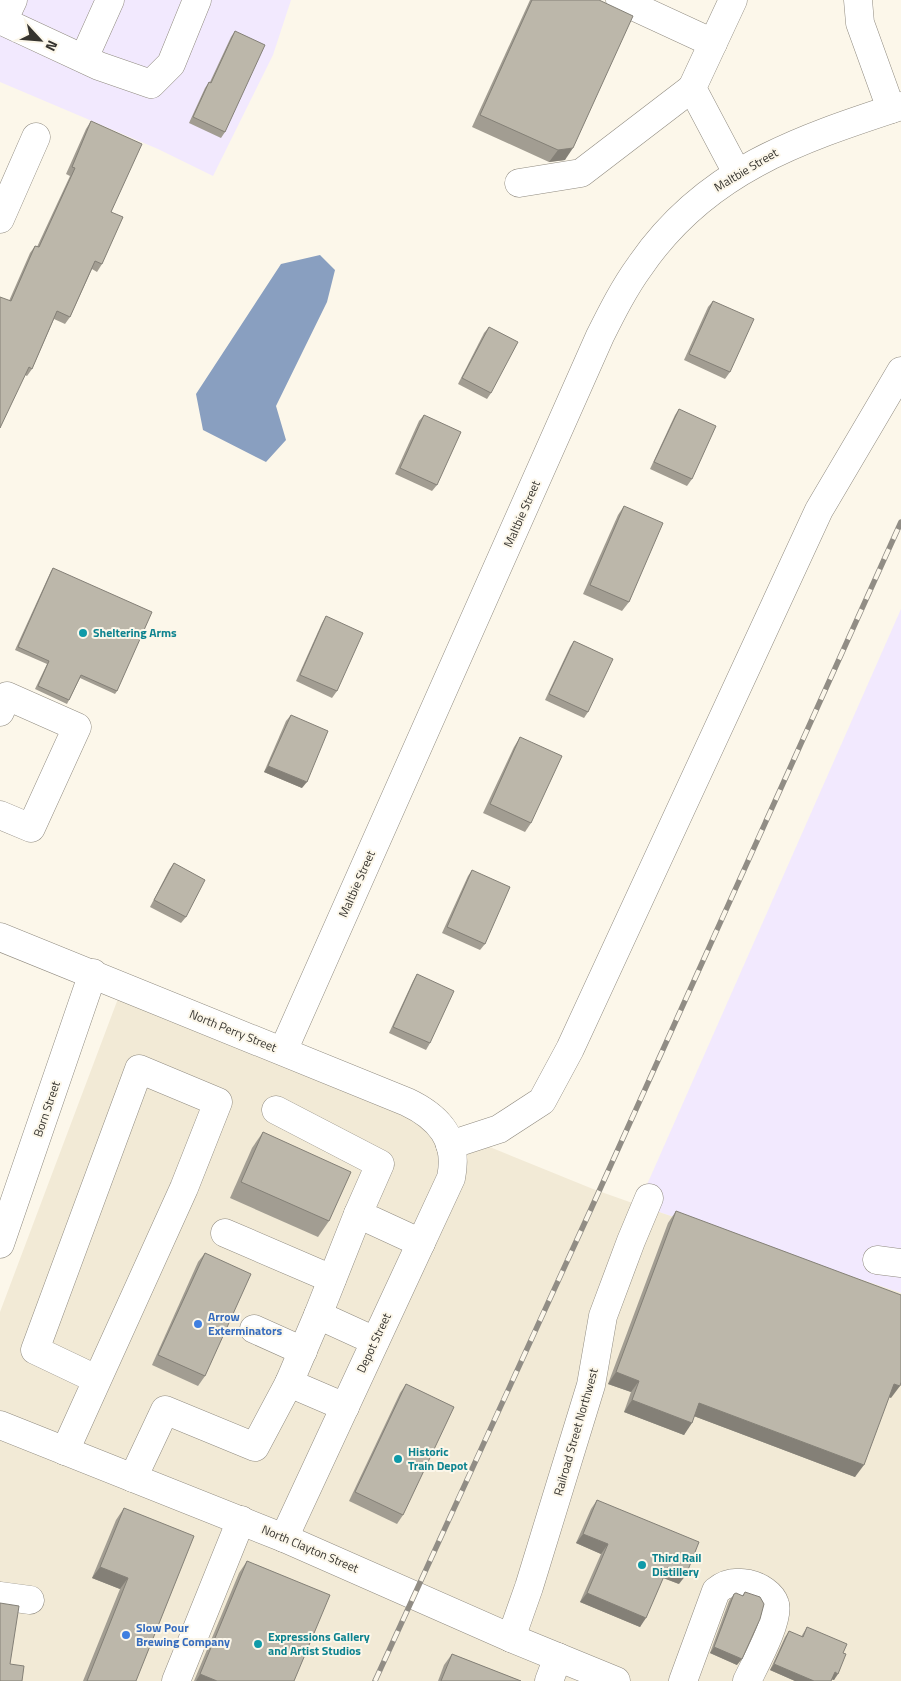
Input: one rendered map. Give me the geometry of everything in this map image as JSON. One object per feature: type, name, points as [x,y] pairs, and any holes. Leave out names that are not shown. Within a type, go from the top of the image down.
[{"type":"street","points":[[84,58],[110,0]]},
{"type":"street","points":[[5,14],[99,66],[152,84],[171,64],[197,0]]},
{"type":"street","points":[[620,0],[713,43]]},
{"type":"street","points":[[519,183],[581,174],[692,88],[733,0]]},
{"type":"street","points":[[858,0],[860,23],[896,107]]},
{"type":"street","points":[[692,88],[737,173]]},
{"type":"street","name":"Maltbie Street","points":[[282,1051],[596,345],[620,296],[641,264],[661,239],[709,192],[737,173],[781,149],[837,126],[896,107]]},
{"type":"street","points":[[0,220],[36,137]]},
{"type":"street","points":[[450,1145],[498,1129],[542,1101],[570,1049],[818,510],[901,371]]},
{"type":"street","points":[[0,712],[7,696],[77,727],[31,828],[0,814]]},
{"type":"street","name":"North Perry Street","points":[[0,936],[423,1110],[440,1125],[450,1145]]},
{"type":"street","name":"Born Street","points":[[0,1244],[93,973]]},
{"type":"street","points":[[65,1451],[184,1188],[218,1102],[138,1069],[35,1350],[96,1379]]},
{"type":"street","points":[[134,1478],[165,1410],[256,1448],[289,1383],[380,1164],[276,1110]]},
{"type":"street","name":"Depot Street","points":[[284,1538],[451,1178],[453,1167],[450,1145]]},
{"type":"street","name":"Railroad Street Northwest","points":[[511,1638],[529,1587],[591,1385],[603,1316],[630,1241],[649,1198]]},
{"type":"street","points":[[358,1214],[421,1243]]},
{"type":"street","points":[[225,1233],[332,1279]]},
{"type":"street","points":[[318,1315],[375,1341]]},
{"type":"street","points":[[254,1329],[302,1351]]},
{"type":"street","points":[[289,1383],[345,1407]]},
{"type":"street","name":"North Clayton Street","points":[[0,1425],[284,1538],[511,1638],[554,1669],[616,1681]]},
{"type":"street","points":[[176,1681],[241,1520]]},
{"type":"street","points":[[683,1681],[716,1591],[723,1585],[740,1582],[756,1585],[767,1593],[775,1604],[776,1613],[747,1681]]},
{"type":"street","points":[[0,1596],[30,1600]]},
{"type":"shaded area","points":[[0,0],[291,0],[273,55],[213,176],[158,149],[0,82]]},
{"type":"shaded area","points":[[901,609],[901,1293],[638,1205]]},
{"type":"shaded area","points":[[119,996],[593,1189],[901,1293],[901,1681],[0,1681],[0,1312]]},
{"type":"water","points":[[320,255],[335,270],[327,302],[276,406],[286,440],[266,462],[203,430],[196,394],[281,264]]},
{"type":"building","points":[[532,0],[599,0],[633,16],[573,148],[558,150],[480,115]]},
{"type":"building","points":[[235,31],[265,45],[225,132],[193,117]]},
{"type":"building","points":[[91,121],[142,144],[111,212],[123,217],[102,264],[95,261],[70,317],[57,311],[32,369],[29,367],[0,428],[0,297],[11,301],[35,246],[39,247],[75,168],[72,167]]},
{"type":"building","points":[[713,301],[754,319],[730,372],[689,354]]},
{"type":"building","points":[[489,327],[518,342],[491,393],[462,378]]},
{"type":"building","points":[[679,409],[716,426],[692,479],[654,462]]},
{"type":"building","points":[[424,415],[461,432],[437,485],[400,468]]},
{"type":"building","points":[[624,506],[663,523],[629,602],[590,585]]},
{"type":"building","name":"Sheltering Arms","points":[[53,568],[152,612],[117,691],[81,675],[69,700],[38,686],[49,661],[18,647]]},
{"type":"building","points":[[326,616],[363,633],[337,691],[300,675]]},
{"type":"building","points":[[574,641],[613,659],[588,712],[549,694]]},
{"type":"building","points":[[291,715],[328,731],[307,782],[268,766]]},
{"type":"building","points":[[520,737],[562,756],[531,823],[490,804]]},
{"type":"building","points":[[174,863],[205,880],[186,917],[154,900]]},
{"type":"building","points":[[472,870],[510,887],[485,944],[447,927]]},
{"type":"building","points":[[417,974],[454,991],[430,1043],[393,1027]]},
{"type":"building","points":[[263,1132],[351,1172],[329,1221],[241,1182]]},
{"type":"building","points":[[676,1211],[901,1295],[901,1382],[900,1386],[894,1384],[864,1465],[699,1403],[692,1423],[632,1400],[639,1381],[616,1372]]},
{"type":"building","name":"Arrow Exterminators","points":[[205,1253],[251,1274],[205,1376],[158,1355]]},
{"type":"building","name":"Historic Train Depot","points":[[406,1384],[454,1407],[403,1515],[355,1492]]},
{"type":"building","name":"Third Rail Distillery","points":[[597,1500],[699,1542],[686,1575],[668,1567],[646,1618],[587,1593],[608,1544],[583,1534]]},
{"type":"building","name":"Slow Pour Brewing Company","points":[[124,1508],[194,1536],[136,1681],[87,1681],[128,1578],[100,1567]]},
{"type":"building","name":"Expressions Gallery and Artist Studios","points":[[247,1561],[330,1595],[294,1681],[217,1681],[200,1674]]},
{"type":"building","points":[[745,1592],[760,1597],[764,1604],[760,1619],[742,1659],[714,1647],[734,1594],[743,1596]]},
{"type":"building","points":[[0,1603],[19,1606],[10,1664],[24,1666],[22,1681],[0,1681]]},
{"type":"building","points":[[807,1627],[847,1644],[843,1653],[846,1654],[838,1674],[835,1672],[831,1681],[814,1681],[774,1664],[789,1631],[803,1637]]},
{"type":"building","points":[[452,1654],[521,1681],[441,1681]]},
{"type":"railway","points":[[375,1681],[591,1209],[901,522]]},
{"type":"place","name":"Sheltering Arms","points":[[83,633]]},
{"type":"place","name":"Arrow Exterminators","points":[[198,1324]]},
{"type":"place","name":"Historic Train Depot","points":[[398,1459]]},
{"type":"place","name":"Third Rail Distillery","points":[[642,1565]]},
{"type":"place","name":"Slow Pour Brewing Company","points":[[126,1635]]},
{"type":"place","name":"Expressions Gallery and Artist Studios","points":[[258,1644]]}]
